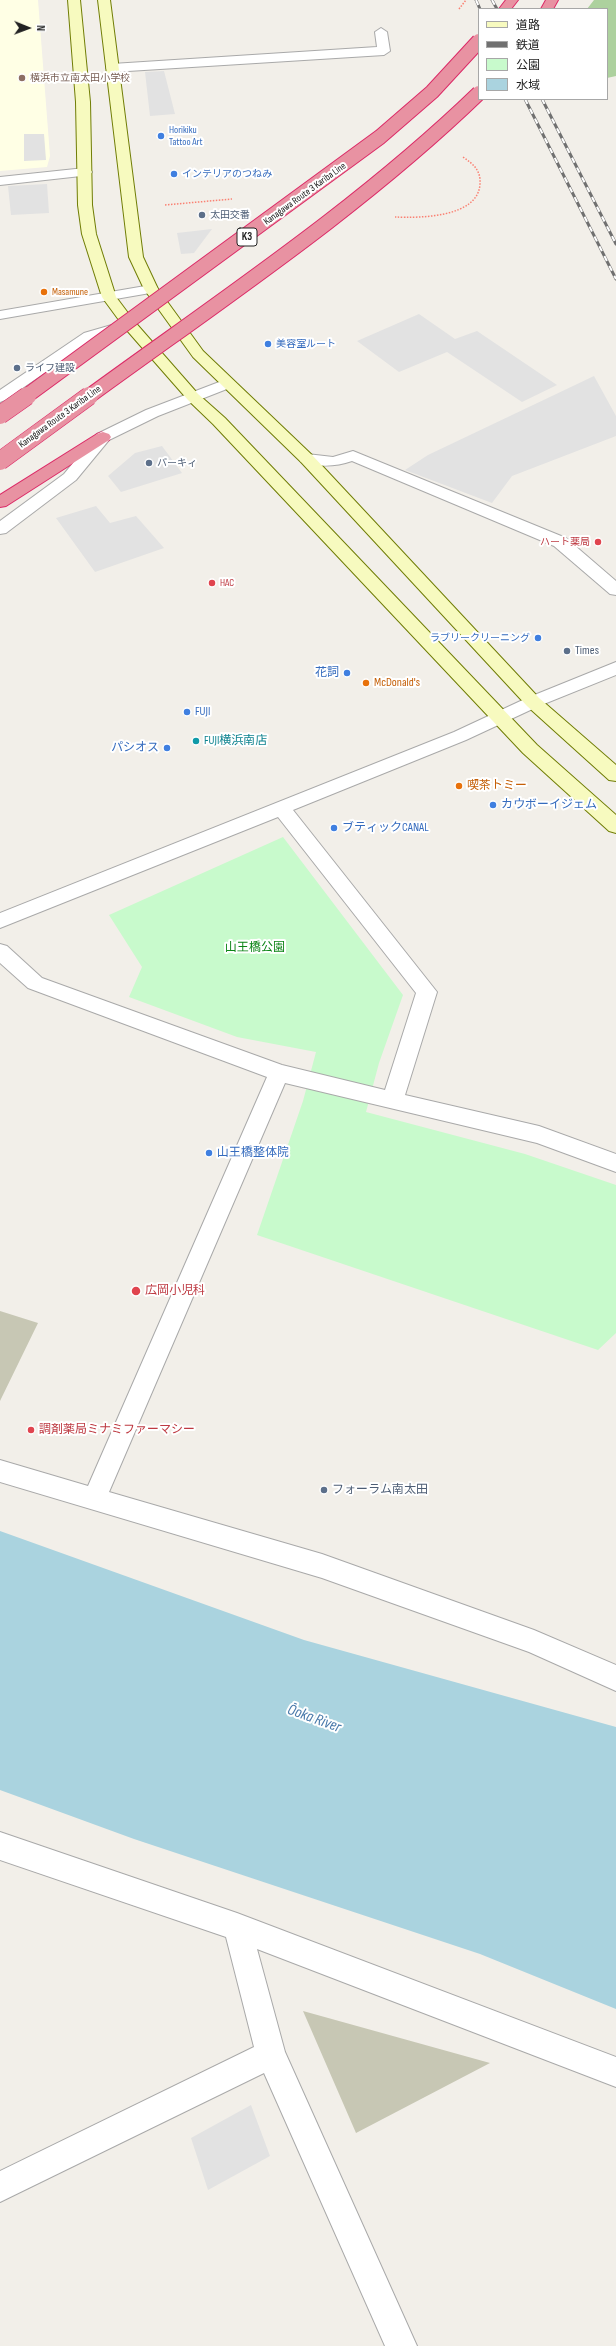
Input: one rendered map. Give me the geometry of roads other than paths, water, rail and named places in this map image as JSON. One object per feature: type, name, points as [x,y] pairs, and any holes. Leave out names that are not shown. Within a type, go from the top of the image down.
[{"type":"highway","points":[[506,8],[512,0]]},
{"type":"highway","name":"Kanagawa Route 3 Kariba Line","points":[[0,415],[100,344],[364,150],[419,104],[466,57],[478,42]]},
{"type":"highway","name":"Kanagawa Route 3 Kariba Line","points":[[0,461],[376,186],[446,126],[478,94]]},
{"type":"highway","points":[[4,499],[103,437]]},
{"type":"main road","points":[[74,0],[83,102],[85,205],[89,234],[109,297],[129,324],[193,397],[219,421],[530,750],[616,826]]},
{"type":"main road","points":[[104,0],[136,257],[151,289],[198,354],[226,384],[255,409],[307,459],[533,702],[616,775]]},
{"type":"street","points":[[112,68],[226,62],[323,52],[384,51],[381,32]]},
{"type":"street","points":[[0,181],[85,172]]},
{"type":"street","points":[[0,315],[151,289]]},
{"type":"street","points":[[0,397],[89,336],[129,324]]},
{"type":"street","points":[[0,528],[70,477],[103,437],[152,413],[226,384]]},
{"type":"street","points":[[307,459],[334,462],[353,456],[560,542],[616,590]]},
{"type":"street","points":[[0,921],[460,736],[533,702],[616,668]]},
{"type":"street","points":[[281,808],[427,992],[393,1100]]},
{"type":"street","points":[[0,951],[35,983],[278,1073],[539,1135],[616,1163]]},
{"type":"street","points":[[94,1499],[278,1073]]},
{"type":"street","points":[[0,1471],[322,1566],[534,1642],[616,1678]]},
{"type":"street","points":[[0,1846],[237,1927],[616,2072]]},
{"type":"street","points":[[237,1927],[272,2054],[401,2346]]},
{"type":"street","points":[[0,2188],[272,2054]]},
{"type":"water","name":"Ōoka River","points":[[0,1531],[304,1640],[616,1727],[616,2009],[480,1954],[134,1839],[0,1790]]},
{"type":"railway","points":[[476,0],[480,8]]},
{"type":"railway","points":[[492,0],[496,8]]},
{"type":"railway","points":[[526,100],[616,279]]},
{"type":"railway","points":[[543,100],[616,244]]},
{"type":"place","name":"横浜市立南太田小学校","points":[[22,78]]},
{"type":"place","name":"Horikiku Tattoo Art","points":[[161,136]]},
{"type":"place","name":"インテリアのつねみ","points":[[174,174]]},
{"type":"place","name":"太田交番","points":[[202,215]]},
{"type":"place","name":"Masamune","points":[[44,292]]},
{"type":"place","name":"美容室ルート","points":[[268,344]]},
{"type":"place","name":"ライフ建設","points":[[17,368]]},
{"type":"place","name":"パーキィ","points":[[149,463]]},
{"type":"place","name":"ハート薬局","points":[[598,542]]},
{"type":"place","name":"HAC","points":[[212,583]]},
{"type":"place","name":"ラブリークリーニング","points":[[538,638]]},
{"type":"place","name":"Times","points":[[567,651]]},
{"type":"place","name":"花詞","points":[[347,673]]},
{"type":"place","name":"McDonald's","points":[[366,683]]},
{"type":"place","name":"FUJI","points":[[187,712]]},
{"type":"place","name":"FUJI横浜南店","points":[[196,741]]},
{"type":"place","name":"パシオス","points":[[167,748]]},
{"type":"place","name":"喫茶トミー","points":[[459,786]]},
{"type":"place","name":"カウボーイジェム","points":[[493,805]]},
{"type":"place","name":"ブティックCANAL","points":[[334,828]]},
{"type":"place","name":"山王橋整体院","points":[[209,1153]]},
{"type":"place","name":"広岡小児科","points":[[136,1291]]},
{"type":"place","name":"調剤薬局ミナミファーマシー","points":[[31,1430]]},
{"type":"place","name":"フォーラム南太田","points":[[324,1490]]},
{"type":"park label","name":"山王橋公園","points":[[255,948]]}]
